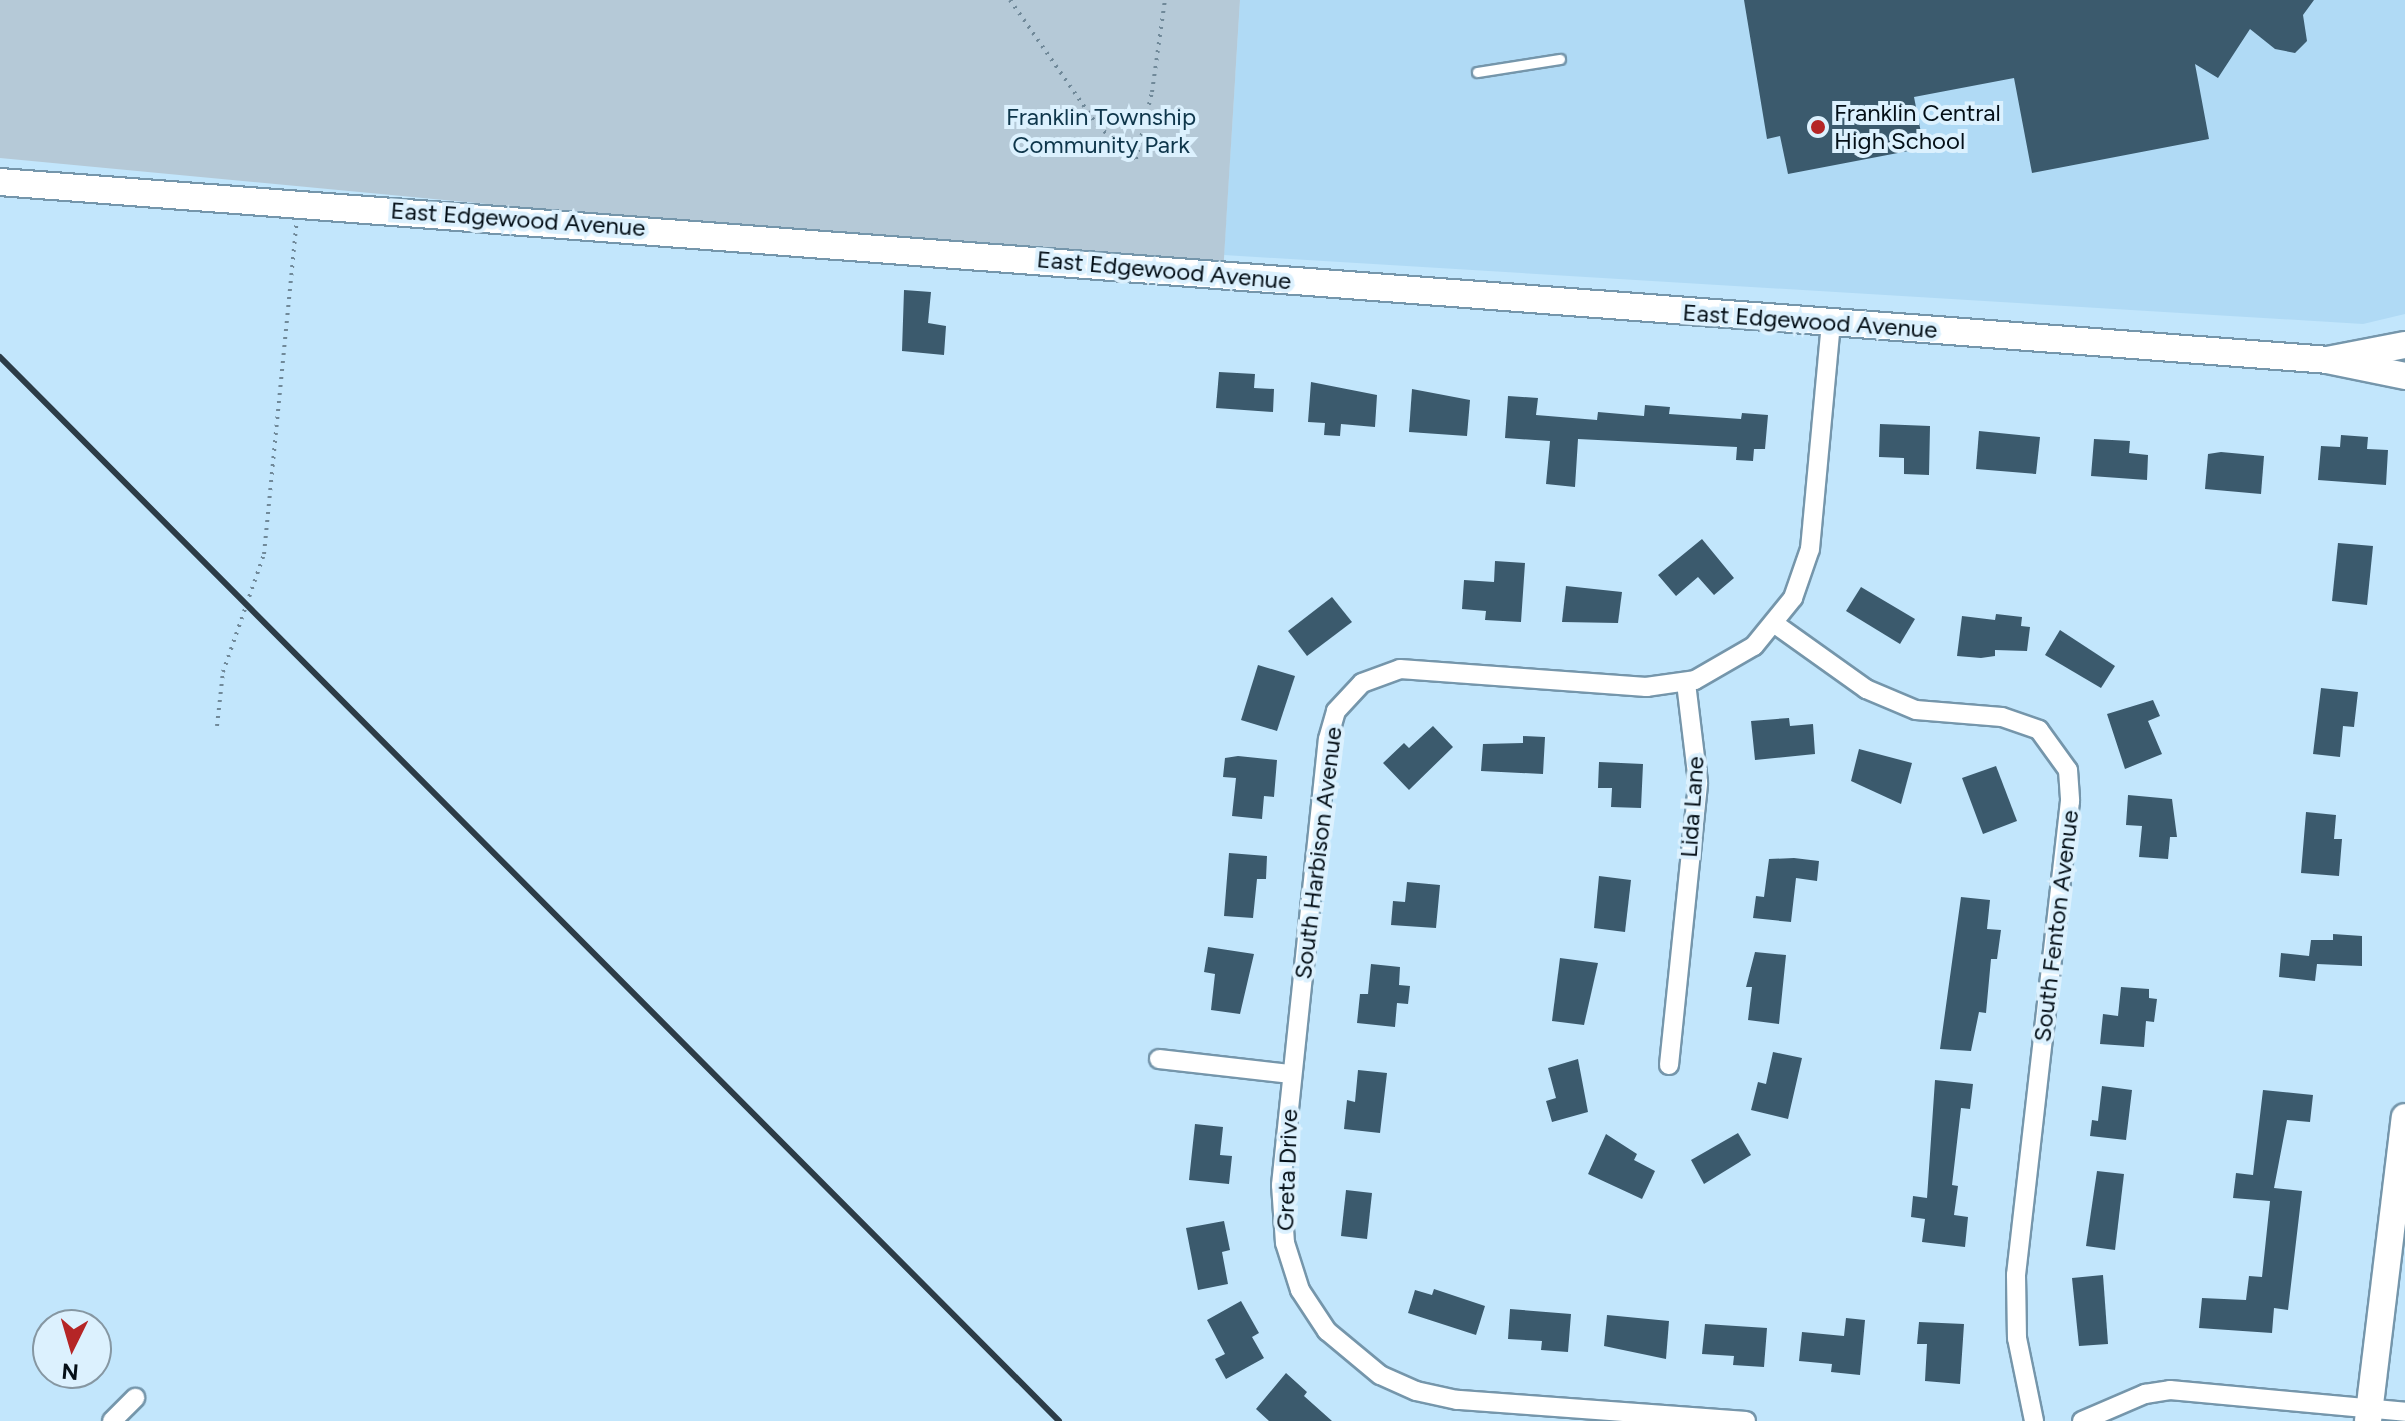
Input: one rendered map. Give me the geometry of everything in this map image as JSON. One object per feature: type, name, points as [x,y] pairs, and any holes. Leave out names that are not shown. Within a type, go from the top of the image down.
[{"type":"main road","name":"East Edgewood Avenue","points":[[0,182],[2327,360]]},
{"type":"main road","points":[[2327,360],[2405,345]]},
{"type":"main road","points":[[2327,360],[2405,376]]},
{"type":"main road","points":[[2369,1414],[2405,1117]]},
{"type":"street","points":[[1686,683],[1731,663],[1775,624],[1798,589],[1810,549],[1831,322]]},
{"type":"street","name":"South Fenton Avenue","points":[[1775,624],[1866,689],[1916,710],[2002,717],[2039,730],[2068,770],[2070,801],[2016,1275],[2017,1338],[2034,1421]]},
{"type":"street","name":"South Harbison Avenue","points":[[1291,1074],[1328,739],[1347,694],[1371,677],[1400,669],[1646,687],[1686,683]]},
{"type":"street","name":"Lida Lane","points":[[1669,1065],[1698,782],[1686,683]]},
{"type":"street","name":"Greta Drive","points":[[1159,1059],[1291,1074],[1281,1195],[1285,1243],[1310,1307],[1348,1352],[1380,1375],[1434,1396],[1647,1418],[1746,1421]]},
{"type":"street","points":[[2082,1421],[2145,1394],[2170,1390],[2369,1414],[2405,1412]]},
{"type":"street","points":[[112,1421],[135,1398]]},
{"type":"lane","points":[[1477,72],[1560,59]]},
{"type":"path","points":[[1010,0],[1098,126],[1136,159],[1152,92],[1165,0]]},
{"type":"path","points":[[217,726],[223,672],[264,554],[299,203]]},
{"type":"shaded area","name":"Franklin Central High School","points":[[1240,0],[2405,0],[2405,314],[2363,324],[1224,255]]},
{"type":"green space","name":"Franklin Township Community Park","points":[[0,0],[1240,0],[1223,274],[0,158]]},
{"type":"building","points":[[1744,0],[2314,0],[2303,15],[2307,41],[2295,53],[2275,49],[2250,29],[2218,78],[2195,64],[2209,139],[2032,173],[2014,78],[1914,97],[1924,148],[1788,174],[1780,136],[1767,139]]},
{"type":"building","points":[[904,290],[931,292],[928,323],[946,326],[944,355],[902,351]]},
{"type":"building","points":[[1219,372],[1255,374],[1254,388],[1274,389],[1273,412],[1216,408]]},
{"type":"building","points":[[1311,382],[1377,395],[1375,427],[1341,424],[1340,436],[1324,435],[1325,423],[1308,422]]},
{"type":"building","points":[[1412,389],[1470,400],[1467,436],[1409,432]]},
{"type":"building","points":[[1508,396],[1538,398],[1536,415],[1597,420],[1598,412],[1644,416],[1645,405],[1670,407],[1669,414],[1741,419],[1742,413],[1768,415],[1765,449],[1754,449],[1753,461],[1736,460],[1737,447],[1578,439],[1575,487],[1546,484],[1550,441],[1505,438]]},
{"type":"building","points":[[1880,424],[1930,426],[1929,475],[1904,474],[1904,458],[1879,457]]},
{"type":"building","points":[[1979,431],[2040,437],[2036,474],[1976,469]]},
{"type":"building","points":[[2341,435],[2368,437],[2367,449],[2388,450],[2386,485],[2318,480],[2321,446],[2340,447]]},
{"type":"building","points":[[2094,439],[2130,441],[2129,453],[2148,455],[2147,480],[2091,476]]},
{"type":"building","points":[[2221,452],[2264,456],[2261,494],[2205,489],[2208,454]]},
{"type":"building","points":[[1702,539],[1734,578],[1714,595],[1698,577],[1676,596],[1658,575]]},
{"type":"building","points":[[2338,543],[2373,546],[2367,605],[2332,601]]},
{"type":"building","points":[[1495,561],[1525,563],[1521,622],[1485,620],[1486,611],[1462,609],[1464,580],[1494,582]]},
{"type":"building","points":[[1566,586],[1622,592],[1618,623],[1562,622]]},
{"type":"building","points":[[1861,587],[1915,619],[1900,644],[1846,611]]},
{"type":"building","points":[[1332,597],[1352,622],[1307,656],[1288,631]]},
{"type":"building","points":[[1996,614],[2022,617],[2021,626],[2030,627],[2027,651],[1995,650],[1995,656],[1981,658],[1957,656],[1962,616],[1995,620]]},
{"type":"building","points":[[2060,630],[2115,666],[2101,688],[2045,655]]},
{"type":"building","points":[[1258,665],[1295,676],[1277,731],[1241,720]]},
{"type":"building","points":[[2321,688],[2358,692],[2354,727],[2343,726],[2340,757],[2313,754]]},
{"type":"building","points":[[2153,700],[2160,716],[2148,721],[2162,754],[2125,769],[2107,714]]},
{"type":"building","points":[[1789,718],[1790,726],[1813,724],[1815,754],[1755,760],[1751,721]]},
{"type":"building","points":[[1433,726],[1453,747],[1409,790],[1383,763],[1404,743],[1409,748]]},
{"type":"building","points":[[1523,736],[1545,737],[1543,774],[1481,771],[1483,744],[1523,743]]},
{"type":"building","points":[[1859,749],[1912,763],[1901,804],[1851,781]]},
{"type":"building","points":[[1238,756],[1277,760],[1274,797],[1264,796],[1262,819],[1232,816],[1236,778],[1223,777],[1225,758]]},
{"type":"building","points":[[1599,762],[1643,764],[1641,808],[1611,807],[1612,788],[1598,788]]},
{"type":"building","points":[[1996,766],[2017,821],[1983,834],[1962,778]]},
{"type":"building","points":[[2128,795],[2172,799],[2177,837],[2170,837],[2168,859],[2139,857],[2142,826],[2126,825]]},
{"type":"building","points":[[2306,812],[2336,815],[2334,839],[2342,839],[2339,876],[2301,873]]},
{"type":"building","points":[[1229,853],[1267,856],[1266,879],[1257,879],[1253,918],[1224,916]]},
{"type":"building","points":[[1769,859],[1819,861],[1817,881],[1796,878],[1791,922],[1753,918],[1756,896],[1764,897]]},
{"type":"building","points":[[1599,876],[1631,880],[1625,932],[1594,928]]},
{"type":"building","points":[[1407,882],[1440,885],[1436,928],[1391,925],[1393,901],[1405,902]]},
{"type":"building","points":[[1961,897],[1990,900],[1987,929],[2001,930],[1997,959],[1991,959],[1986,1013],[1979,1012],[1971,1051],[1940,1049]]},
{"type":"building","points":[[2333,934],[2362,936],[2362,966],[2317,964],[2315,981],[2279,977],[2281,953],[2309,956],[2311,940],[2333,940]]},
{"type":"building","points":[[1208,947],[1254,954],[1240,1014],[1211,1010],[1215,974],[1204,972]]},
{"type":"building","points":[[1755,952],[1786,955],[1779,1024],[1748,1020],[1752,987],[1746,987]]},
{"type":"building","points":[[1560,958],[1598,963],[1584,1025],[1552,1021]]},
{"type":"building","points":[[1371,964],[1400,967],[1399,985],[1410,986],[1408,1004],[1397,1003],[1395,1027],[1357,1023],[1360,994],[1368,994]]},
{"type":"building","points":[[2121,987],[2149,989],[2149,998],[2157,999],[2154,1022],[2146,1021],[2144,1047],[2100,1044],[2103,1014],[2118,1016]]},
{"type":"building","points":[[1773,1052],[1802,1058],[1788,1119],[1751,1110],[1758,1082],[1766,1084]]},
{"type":"building","points":[[1578,1059],[1588,1112],[1552,1122],[1546,1101],[1556,1098],[1548,1068]]},
{"type":"building","points":[[1358,1070],[1387,1073],[1380,1133],[1344,1129],[1347,1100],[1355,1102]]},
{"type":"building","points":[[1935,1080],[1973,1084],[1970,1109],[1961,1108],[1952,1185],[1958,1186],[1954,1215],[1968,1217],[1965,1247],[1922,1242],[1925,1219],[1911,1217],[1913,1196],[1927,1198]]},
{"type":"building","points":[[2102,1086],[2132,1090],[2126,1140],[2090,1136],[2092,1120],[2098,1121]]},
{"type":"building","points":[[2263,1090],[2313,1095],[2310,1122],[2287,1120],[2274,1188],[2302,1191],[2288,1310],[2274,1308],[2272,1333],[2199,1328],[2202,1298],[2246,1300],[2249,1276],[2262,1277],[2270,1201],[2233,1198],[2236,1173],[2253,1175]]},
{"type":"building","points":[[1195,1124],[1223,1127],[1220,1155],[1232,1156],[1229,1184],[1189,1180]]},
{"type":"building","points":[[1738,1133],[1751,1155],[1704,1184],[1691,1160]]},
{"type":"building","points":[[1606,1134],[1637,1154],[1634,1160],[1655,1171],[1642,1199],[1588,1174]]},
{"type":"building","points":[[2097,1171],[2124,1174],[2115,1250],[2086,1246]]},
{"type":"building","points":[[1346,1190],[1372,1193],[1367,1239],[1341,1236]]},
{"type":"building","points":[[1224,1221],[1230,1250],[1222,1252],[1228,1284],[1198,1290],[1186,1228]]},
{"type":"building","points":[[2103,1275],[2108,1344],[2079,1346],[2072,1278]]},
{"type":"building","points":[[1434,1289],[1485,1306],[1476,1335],[1408,1313],[1415,1290],[1432,1295]]},
{"type":"building","points":[[1241,1301],[1259,1333],[1252,1337],[1264,1358],[1226,1379],[1215,1359],[1225,1354],[1207,1320]]},
{"type":"building","points":[[1510,1309],[1571,1314],[1568,1352],[1541,1350],[1542,1341],[1508,1339]]},
{"type":"building","points":[[1607,1315],[1669,1321],[1666,1359],[1604,1346]]},
{"type":"building","points":[[1846,1318],[1865,1320],[1860,1375],[1831,1372],[1832,1364],[1799,1361],[1802,1332],[1844,1336]]},
{"type":"building","points":[[1919,1322],[1964,1324],[1960,1384],[1925,1381],[1927,1344],[1917,1344]]},
{"type":"building","points":[[1705,1324],[1767,1328],[1764,1367],[1733,1365],[1734,1356],[1702,1354]]},
{"type":"building","points":[[1286,1373],[1307,1392],[1304,1396],[1332,1421],[1269,1421],[1256,1409]]},
{"type":"railway","points":[[0,357],[1059,1421]]},
{"type":"place","name":"Franklin Central High School","points":[[1818,127]]}]
